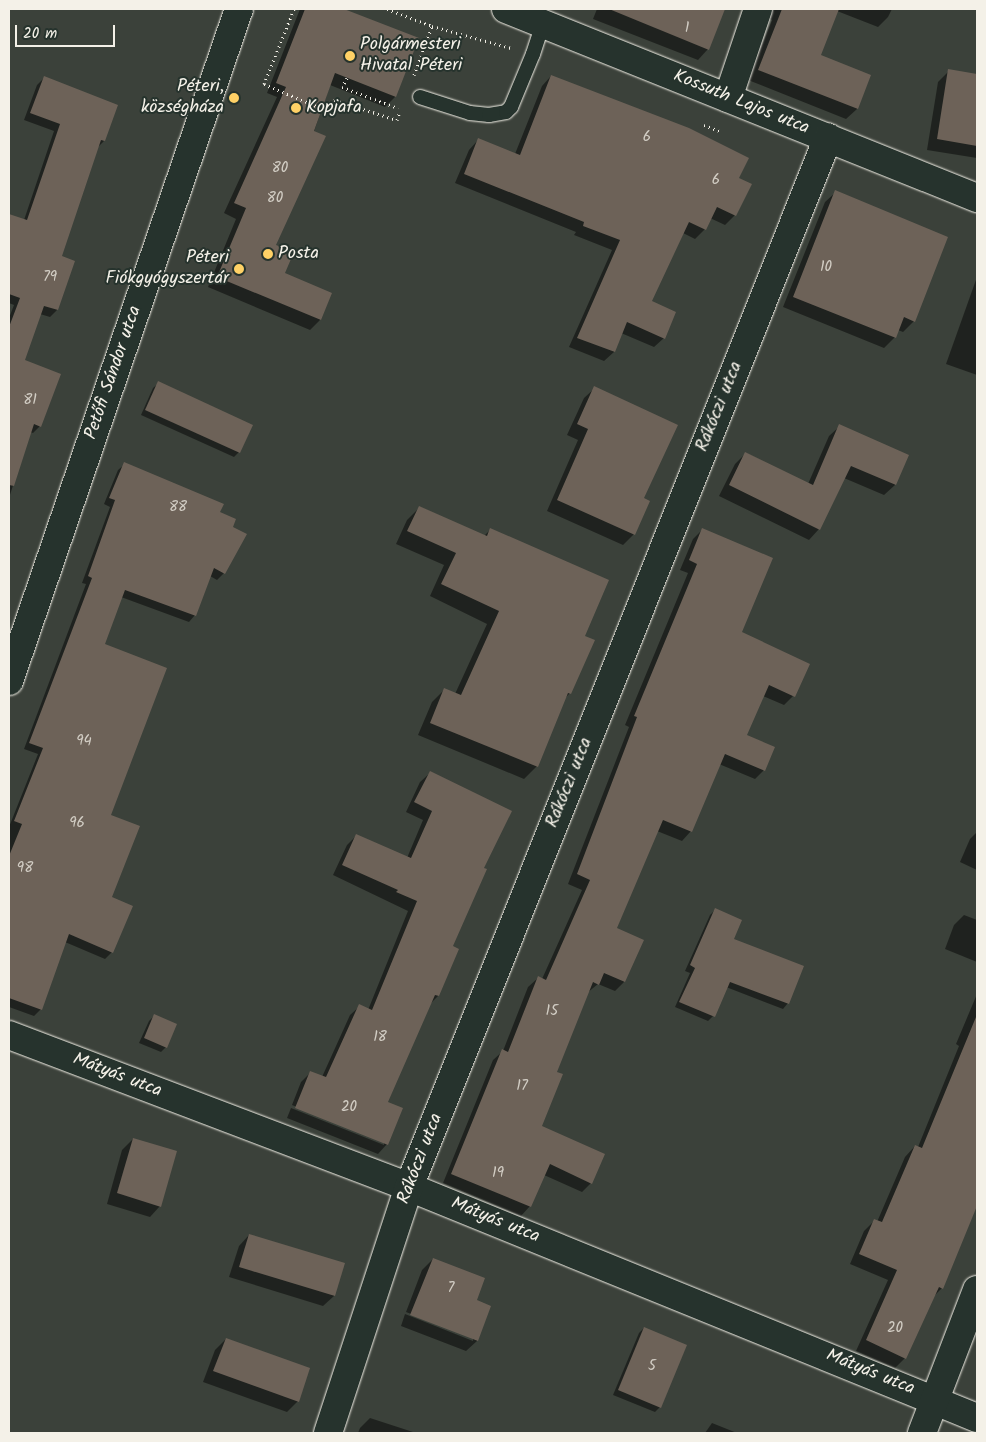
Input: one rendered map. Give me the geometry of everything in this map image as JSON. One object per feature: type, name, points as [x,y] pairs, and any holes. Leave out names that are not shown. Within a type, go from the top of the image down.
[{"type":"street","name":"Petőfi Sándor utca","points":[[9,681],[239,9]]},
{"type":"street","name":"Kossuth Lajos utca","points":[[506,9],[977,198]]},
{"type":"street","points":[[728,98],[758,9]]},
{"type":"street","name":"Rákóczi utca","points":[[328,1433],[409,1187],[828,138]]},
{"type":"street","name":"Mátyás utca","points":[[9,1035],[409,1187],[977,1418]]},
{"type":"street","points":[[922,1433],[977,1290]]},
{"type":"lane","points":[[420,97],[470,113],[489,115],[506,112],[511,107],[533,54],[542,24]]},
{"type":"path","points":[[294,9],[264,84],[321,108],[335,100],[397,120]]},
{"type":"path","points":[[388,9],[432,26],[533,54]]},
{"type":"path","points":[[347,78],[342,87],[401,109]]},
{"type":"path","points":[[702,124],[727,134]]},
{"type":"building","points":[[305,9],[344,9],[419,38],[396,97],[335,73],[314,131],[326,136],[276,245],[294,252],[285,273],[332,293],[321,320],[217,277],[246,208],[234,203],[286,87],[276,83]]},
{"type":"building","points":[[609,9],[725,9],[709,50]]},
{"type":"building","points":[[782,9],[839,9],[821,55],[871,75],[858,109],[758,70]]},
{"type":"building","points":[[948,69],[977,74],[977,146],[937,139]]},
{"type":"building","points":[[551,75],[689,128],[749,158],[739,178],[752,184],[736,216],[717,207],[706,230],[689,222],[652,301],[676,312],[665,339],[627,322],[615,352],[577,338],[620,240],[583,226],[584,222],[464,174],[478,138],[520,155]]},
{"type":"building","points":[[44,76],[118,105],[105,141],[101,140],[62,256],[75,261],[58,310],[44,306],[25,360],[61,374],[41,427],[34,424],[14,486],[9,485],[9,327],[20,298],[9,294],[9,214],[27,220],[60,124],[30,113]]},
{"type":"building","points":[[835,190],[948,237],[915,322],[904,317],[896,338],[793,297]]},
{"type":"building","points":[[158,381],[253,425],[240,453],[145,410]]},
{"type":"building","points":[[594,386],[678,425],[644,498],[650,501],[635,535],[557,500],[588,429],[577,424]]},
{"type":"building","points":[[839,424],[909,455],[896,485],[851,466],[820,530],[729,485],[745,452],[813,485]]},
{"type":"building","points":[[124,462],[224,504],[220,512],[236,519],[233,527],[247,534],[225,574],[214,568],[196,616],[125,590],[105,644],[167,668],[111,815],[140,826],[112,897],[133,906],[113,953],[69,934],[42,1010],[9,998],[9,856],[22,824],[14,821],[43,748],[29,743],[92,578],[88,576],[115,500],[109,498]]},
{"type":"building","points":[[419,506],[487,536],[490,528],[609,580],[585,636],[595,640],[571,694],[568,693],[538,767],[430,723],[444,688],[461,695],[499,611],[441,584],[456,553],[407,531]]},
{"type":"building","points":[[702,528],[773,558],[742,632],[810,664],[795,697],[769,685],[747,735],[775,747],[765,771],[725,754],[692,832],[663,820],[617,928],[644,940],[625,982],[604,973],[599,985],[593,982],[557,1072],[563,1074],[542,1126],[605,1154],[592,1184],[550,1164],[531,1207],[451,1174],[502,1049],[508,1052],[538,976],[546,980],[590,880],[577,874],[637,717],[634,716],[697,564],[689,560]]},
{"type":"building","points":[[430,771],[512,811],[484,868],[487,869],[453,946],[459,949],[439,996],[435,995],[388,1102],[403,1108],[388,1145],[295,1108],[310,1071],[326,1077],[359,1004],[372,1010],[417,901],[396,892],[398,890],[342,865],[356,834],[411,858],[432,811],[414,802]]},
{"type":"building","points":[[715,908],[742,920],[734,939],[804,966],[789,1004],[730,982],[715,1017],[679,1002],[695,968],[690,965]]},
{"type":"building","points":[[154,1014],[177,1024],[167,1048],[144,1038]]},
{"type":"building","points":[[976,1017],[977,1206],[943,1289],[939,1287],[906,1359],[866,1340],[897,1270],[859,1254],[874,1219],[882,1222],[915,1145],[922,1148]]},
{"type":"building","points":[[133,1138],[177,1151],[161,1207],[117,1193]]},
{"type":"building","points":[[249,1234],[345,1263],[335,1296],[239,1267]]},
{"type":"building","points":[[433,1258],[485,1278],[477,1300],[491,1306],[478,1341],[410,1315]]},
{"type":"building","points":[[644,1327],[687,1345],[661,1408],[618,1390]]},
{"type":"building","points":[[226,1338],[310,1368],[299,1402],[213,1371]]},
{"type":"place","name":"Polgármesteri Hivatal Péteri","points":[[350,56]]},
{"type":"place","name":"Péteri, községháza","points":[[234,98]]},
{"type":"place","name":"Kopjafa","points":[[296,108]]},
{"type":"place","name":"Posta","points":[[268,254]]},
{"type":"place","name":"Péteri Fiókgyógyszertár","points":[[239,269]]}]
